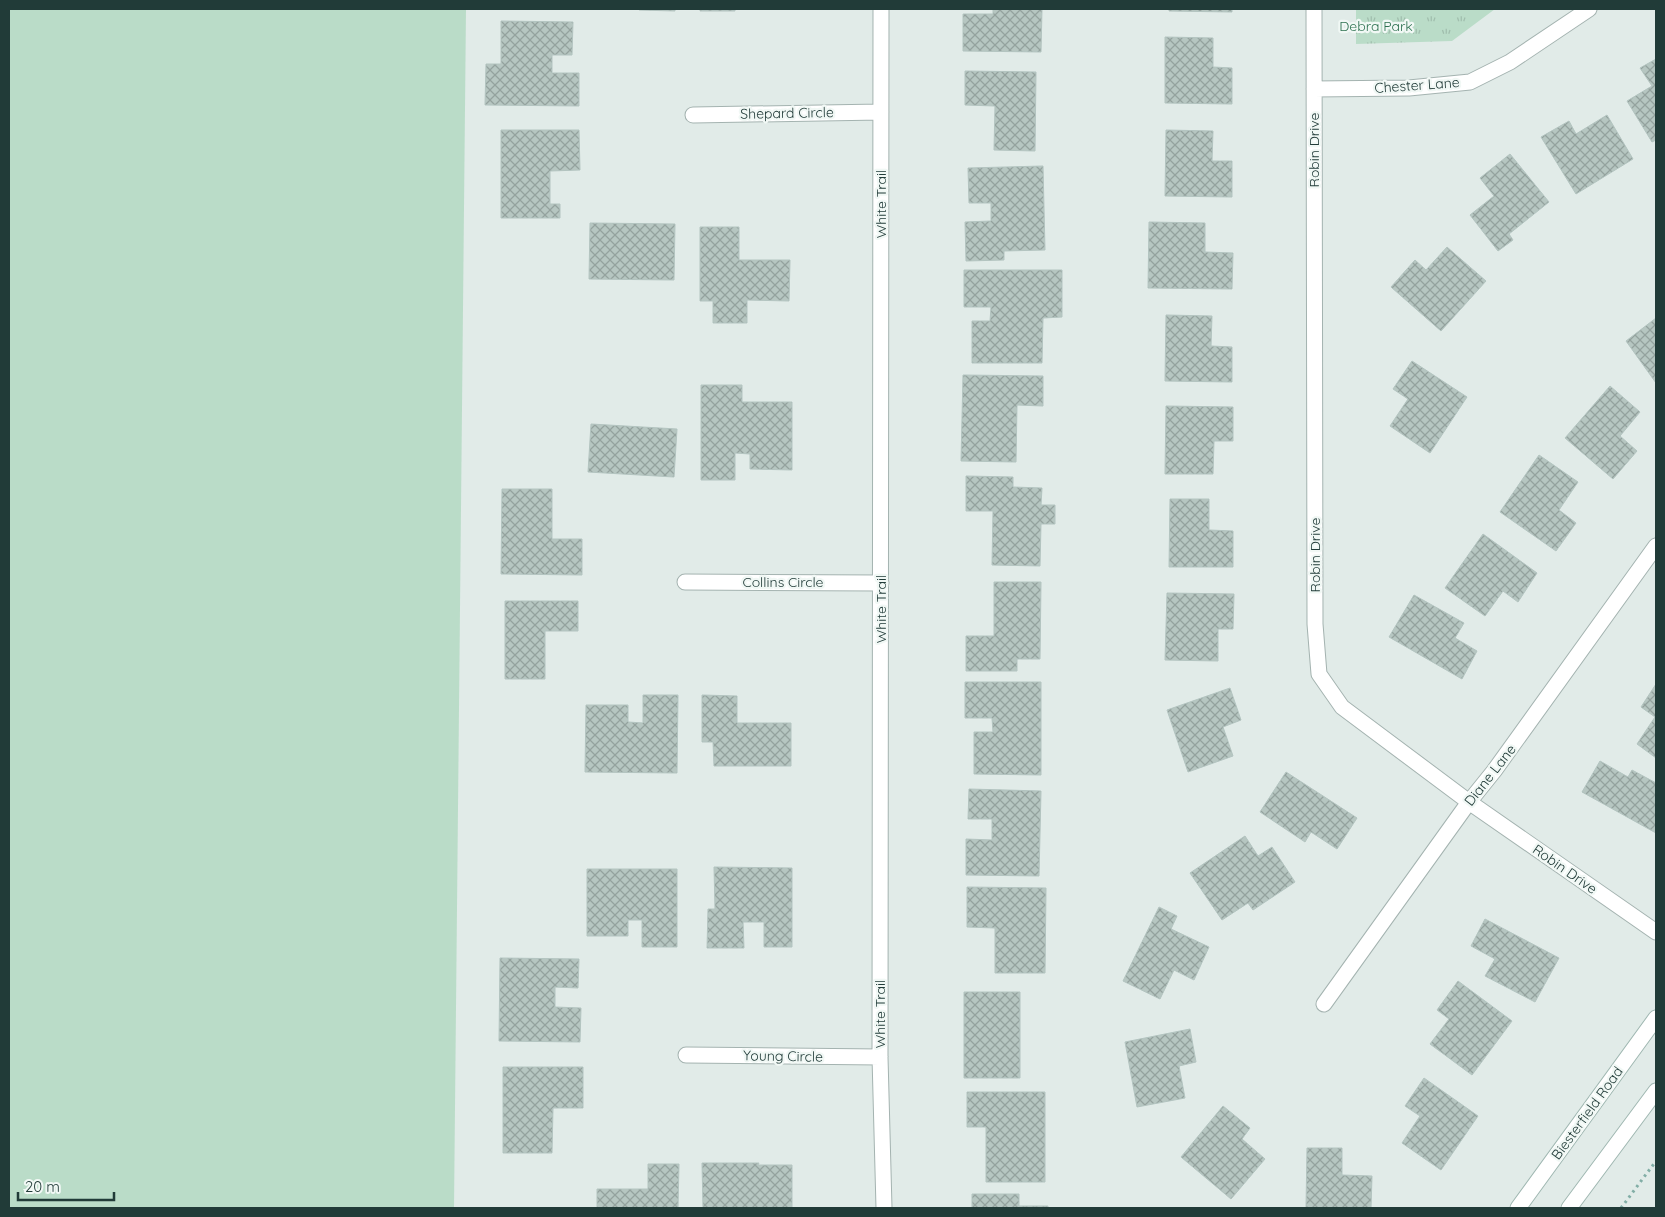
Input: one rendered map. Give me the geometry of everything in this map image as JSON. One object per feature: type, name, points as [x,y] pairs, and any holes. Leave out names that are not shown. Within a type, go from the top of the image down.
[{"type":"street","name":"White Trail","points":[[882,9],[880,1057],[884,1208]]},
{"type":"street","name":"Robin Drive","points":[[1314,9],[1315,624],[1319,674],[1342,707],[1469,802],[1656,932]]},
{"type":"street","name":"Chester Lane","points":[[1314,89],[1408,88],[1470,82],[1510,62],[1589,9]]},
{"type":"street","name":"Shepard Circle","points":[[693,115],[881,112]]},
{"type":"street","name":"Diane Lane","points":[[1324,1004],[1656,546]]},
{"type":"street","name":"Collins Circle","points":[[685,582],[881,583]]},
{"type":"street","name":"Biesterfield Road","points":[[1518,1208],[1656,1018]]},
{"type":"street","name":"Young Circle","points":[[686,1055],[880,1057]]},
{"type":"street","points":[[1569,1208],[1656,1091]]},
{"type":"path","points":[[1622,1208],[1656,1161]]},
{"type":"green space","points":[[9,9],[466,9],[454,1208],[9,1208]]},
{"type":"green space","name":"Debra Park","points":[[1356,9],[1495,9],[1452,41],[1356,44]]},
{"type":"building","points":[[675,9],[675,11],[639,10]]},
{"type":"building","points":[[700,9],[735,9],[735,11],[700,11]]},
{"type":"building","points":[[993,9],[1042,9],[1041,52],[963,51],[963,14],[993,14]]},
{"type":"building","points":[[1169,9],[1232,9],[1232,12],[1169,11]]},
{"type":"building","points":[[501,21],[573,22],[572,55],[552,55],[552,73],[579,73],[579,106],[485,105],[486,64],[501,64]]},
{"type":"building","points":[[1165,37],[1213,38],[1213,67],[1232,68],[1232,104],[1165,103]]},
{"type":"building","points":[[1656,59],[1656,140],[1652,142],[1627,101],[1652,86],[1640,68]]},
{"type":"building","points":[[965,71],[1036,72],[1035,151],[994,150],[995,106],[965,105]]},
{"type":"building","points":[[1607,115],[1633,159],[1576,194],[1541,137],[1569,121],[1576,134]]},
{"type":"building","points":[[501,130],[579,130],[580,170],[550,171],[550,204],[560,204],[560,218],[501,218]]},
{"type":"building","points":[[1166,130],[1213,131],[1212,161],[1232,161],[1232,197],[1165,196]]},
{"type":"building","points":[[1510,154],[1549,202],[1509,234],[1513,240],[1498,251],[1470,215],[1494,196],[1480,178]]},
{"type":"building","points":[[1043,166],[1045,250],[1004,251],[1004,260],[966,261],[965,222],[991,221],[991,203],[969,203],[968,168]]},
{"type":"building","points":[[1149,222],[1205,223],[1205,252],[1233,253],[1232,289],[1148,288]]},
{"type":"building","points":[[590,223],[675,224],[674,280],[589,279]]},
{"type":"building","points":[[700,227],[739,227],[739,260],[790,260],[789,301],[747,300],[747,323],[713,323],[713,301],[700,301]]},
{"type":"building","points":[[1447,247],[1486,281],[1441,331],[1391,287],[1415,260],[1426,270]]},
{"type":"building","points":[[964,270],[1062,270],[1062,317],[1043,318],[1042,363],[972,363],[972,321],[990,321],[991,307],[964,307]]},
{"type":"building","points":[[1166,315],[1212,316],[1211,346],[1232,347],[1232,382],[1165,381]]},
{"type":"building","points":[[1656,318],[1656,383],[1626,341]]},
{"type":"building","points":[[1412,361],[1467,397],[1430,453],[1390,426],[1408,399],[1393,389]]},
{"type":"building","points":[[963,375],[1043,376],[1043,406],[1017,405],[1016,462],[961,461]]},
{"type":"building","points":[[701,385],[742,385],[742,402],[792,402],[792,470],[750,469],[750,454],[735,453],[735,480],[701,480]]},
{"type":"building","points":[[1610,386],[1640,412],[1620,436],[1637,451],[1613,479],[1565,438]]},
{"type":"building","points":[[1166,406],[1233,407],[1233,441],[1214,441],[1213,474],[1165,474]]},
{"type":"building","points":[[591,424],[677,429],[674,477],[588,472]]},
{"type":"building","points":[[1539,455],[1578,482],[1559,510],[1576,523],[1556,551],[1500,512]]},
{"type":"building","points":[[966,476],[1013,477],[1013,487],[1042,488],[1041,505],[1055,505],[1055,524],[1041,524],[1040,566],[992,565],[993,511],[966,511]]},
{"type":"building","points":[[502,489],[552,489],[552,539],[582,539],[582,575],[501,574]]},
{"type":"building","points":[[1170,499],[1209,499],[1209,530],[1233,531],[1233,567],[1169,567]]},
{"type":"building","points":[[1483,534],[1537,573],[1518,602],[1503,591],[1485,616],[1445,588]]},
{"type":"building","points":[[994,582],[1041,582],[1040,659],[1017,659],[1017,671],[966,671],[966,636],[994,636]]},
{"type":"building","points":[[1167,593],[1234,594],[1233,629],[1218,629],[1218,661],[1165,660]]},
{"type":"building","points":[[1414,595],[1464,623],[1455,638],[1477,651],[1462,679],[1389,637]]},
{"type":"building","points":[[505,601],[578,601],[578,631],[545,631],[545,679],[505,679]]},
{"type":"building","points":[[965,682],[1041,682],[1041,775],[974,774],[974,732],[993,732],[992,718],[965,718]]},
{"type":"building","points":[[1656,684],[1656,758],[1637,744],[1655,717],[1641,707]]},
{"type":"building","points":[[1230,688],[1241,720],[1223,727],[1233,756],[1188,772],[1167,710]]},
{"type":"building","points":[[643,695],[678,695],[677,773],[585,772],[586,705],[628,705],[628,722],[643,723]]},
{"type":"building","points":[[702,695],[737,696],[737,723],[791,723],[791,766],[714,766],[713,742],[702,742]]},
{"type":"building","points":[[1600,761],[1628,777],[1632,770],[1656,783],[1656,833],[1582,792]]},
{"type":"building","points":[[1286,772],[1357,818],[1337,849],[1311,832],[1305,842],[1260,812]]},
{"type":"building","points":[[969,789],[1041,791],[1039,876],[966,875],[966,839],[992,840],[992,819],[968,819]]},
{"type":"building","points":[[1245,836],[1258,856],[1272,847],[1295,882],[1253,910],[1248,903],[1222,920],[1190,873]]},
{"type":"building","points":[[714,867],[792,868],[792,947],[764,947],[764,922],[743,922],[744,948],[707,948],[708,909],[715,909]]},
{"type":"building","points":[[587,869],[677,869],[677,947],[642,947],[642,920],[628,920],[628,936],[587,936]]},
{"type":"building","points":[[967,887],[1046,888],[1045,973],[995,973],[995,928],[967,927]]},
{"type":"building","points":[[1159,907],[1177,916],[1171,929],[1209,947],[1194,980],[1174,970],[1160,999],[1123,981]]},
{"type":"building","points":[[1485,919],[1559,958],[1535,1002],[1485,976],[1495,959],[1471,946]]},
{"type":"building","points":[[500,958],[579,959],[578,988],[555,987],[555,1007],[581,1008],[580,1042],[499,1041]]},
{"type":"building","points":[[1458,981],[1512,1021],[1472,1075],[1430,1044],[1449,1019],[1437,1010]]},
{"type":"building","points":[[964,992],[1020,992],[1020,1078],[964,1078]]},
{"type":"building","points":[[1190,1029],[1196,1062],[1179,1066],[1185,1098],[1137,1107],[1125,1042]]},
{"type":"building","points":[[503,1067],[583,1067],[583,1108],[553,1108],[552,1153],[503,1153]]},
{"type":"building","points":[[1424,1078],[1478,1116],[1441,1170],[1402,1143],[1420,1116],[1405,1106]]},
{"type":"building","points":[[967,1092],[1045,1092],[1045,1182],[986,1182],[986,1127],[967,1127]]},
{"type":"building","points":[[1223,1106],[1250,1128],[1242,1139],[1265,1159],[1231,1199],[1181,1157]]},
{"type":"building","points":[[1307,1148],[1342,1148],[1342,1175],[1372,1176],[1371,1208],[1306,1208]]},
{"type":"building","points":[[702,1163],[792,1165],[792,1208],[703,1208]]},
{"type":"building","points":[[648,1164],[679,1164],[678,1208],[597,1208],[597,1189],[648,1189]]},
{"type":"building","points":[[972,1194],[1019,1194],[1019,1206],[1048,1206],[1048,1208],[972,1208]]}]
